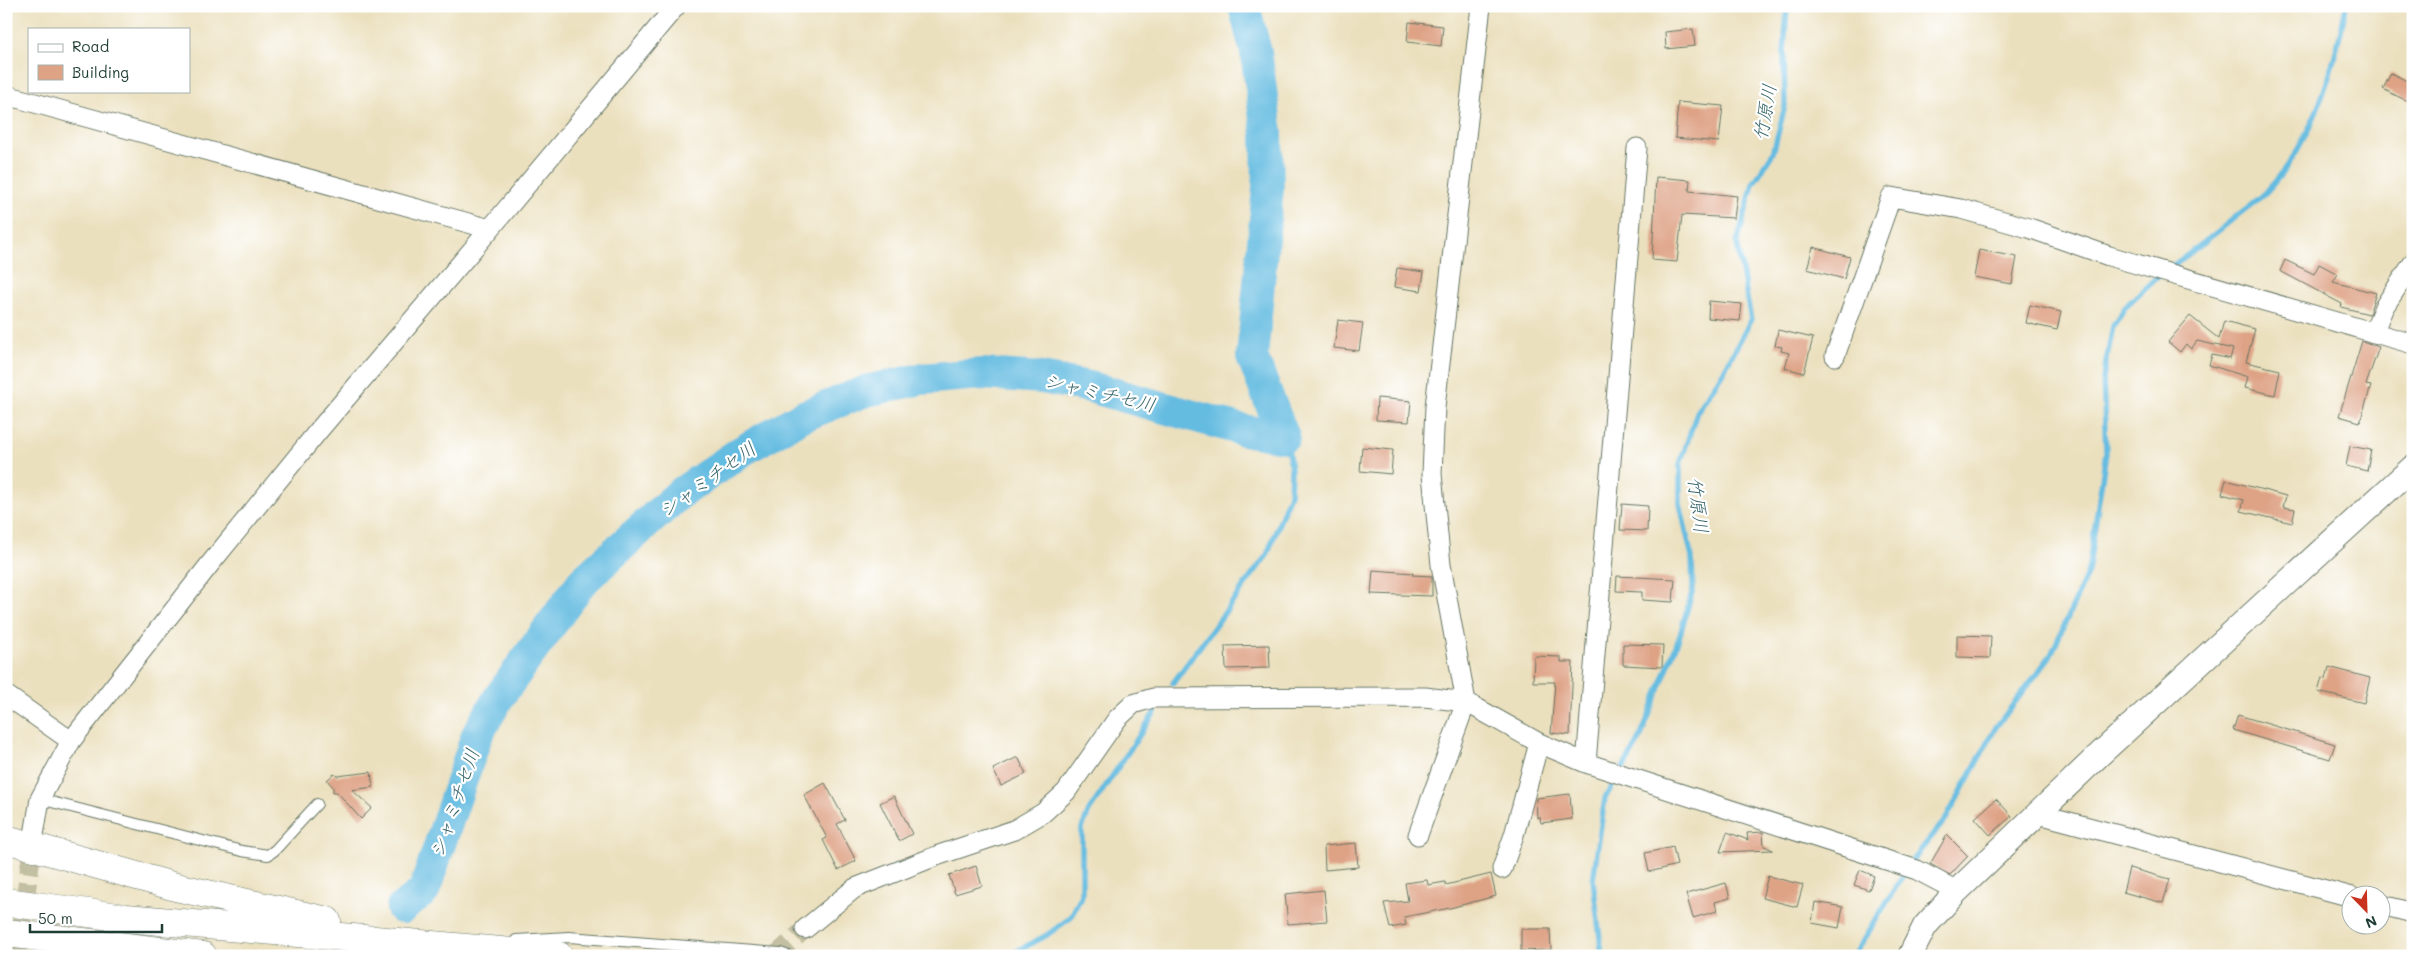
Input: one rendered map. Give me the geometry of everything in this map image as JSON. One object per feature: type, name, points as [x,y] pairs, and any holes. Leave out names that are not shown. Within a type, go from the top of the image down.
[{"type":"highway","points":[[6,839],[176,887],[416,942]]},
{"type":"highway","points":[[6,902],[126,918],[559,956]]},
{"type":"highway","points":[[6,933],[202,956]]},
{"type":"street","points":[[34,834],[40,799],[71,741],[210,564],[319,430],[676,6]]},
{"type":"street","points":[[1418,835],[1466,702],[1441,564],[1432,474],[1435,407],[1481,6]]},
{"type":"street","points":[[6,95],[490,229]]},
{"type":"street","points":[[1586,763],[1637,148]]},
{"type":"street","points":[[1835,356],[1891,197],[1961,209],[2014,224],[2109,256],[2413,344]]},
{"type":"street","points":[[2373,333],[2384,307],[2413,263]]},
{"type":"street","points":[[1910,956],[1925,926],[1957,891],[2100,754],[2413,467]]},
{"type":"street","points":[[6,695],[71,741]]},
{"type":"street","points":[[805,929],[855,888],[939,855],[1014,830],[1043,813],[1066,792],[1116,719],[1133,704],[1153,698],[1425,697],[1466,702],[1539,743],[1586,763],[1917,870],[1957,891]]},
{"type":"street","points":[[1502,869],[1514,836],[1539,743]]},
{"type":"street","points":[[2039,814],[2342,894]]},
{"type":"street","points":[[2392,908],[2413,913]]},
{"type":"lane","points":[[40,799],[242,851],[268,854],[275,850],[318,804]]},
{"type":"lane","points":[[447,945],[568,937],[780,953],[789,956]]},
{"type":"building","points":[[1409,22],[1443,26],[1441,46],[1407,42]]},
{"type":"building","points":[[1693,29],[1695,46],[1666,49],[1665,32]]},
{"type":"building","points":[[2391,73],[2413,84],[2413,90],[2407,101],[2383,89]]},
{"type":"building","points":[[1678,102],[1723,106],[1719,142],[1675,138]]},
{"type":"building","points":[[1656,177],[1690,180],[1689,191],[1737,196],[1734,218],[1682,215],[1677,262],[1652,260]]},
{"type":"building","points":[[1813,247],[1850,257],[1844,279],[1807,269]]},
{"type":"building","points":[[1979,250],[2017,257],[2012,284],[1974,277]]},
{"type":"building","points":[[2285,260],[2314,274],[2319,264],[2338,274],[2333,282],[2376,293],[2369,314],[2341,307],[2342,304],[2280,271]]},
{"type":"building","points":[[1397,268],[1424,272],[1421,291],[1394,287]]},
{"type":"building","points":[[1709,301],[1742,304],[1740,321],[1708,318]]},
{"type":"building","points":[[2030,305],[2061,312],[2057,330],[2026,323]]},
{"type":"building","points":[[2190,316],[2219,339],[2224,321],[2255,329],[2246,362],[2280,370],[2275,395],[2245,388],[2248,377],[2209,365],[2212,355],[2230,359],[2233,349],[2197,341],[2191,349],[2186,344],[2180,352],[2168,342]]},
{"type":"building","points":[[1338,320],[1363,323],[1359,351],[1334,348]]},
{"type":"building","points":[[1778,330],[1813,338],[1804,373],[1785,368],[1789,353],[1781,351],[1782,347],[1775,346]]},
{"type":"building","points":[[2362,341],[2379,347],[2366,385],[2371,386],[2360,422],[2339,416]]},
{"type":"building","points":[[1377,398],[1411,401],[1409,422],[1376,420]]},
{"type":"building","points":[[2350,446],[2371,450],[2367,471],[2346,466]]},
{"type":"building","points":[[1362,447],[1393,450],[1391,474],[1360,471]]},
{"type":"building","points":[[2226,480],[2286,496],[2283,507],[2295,509],[2292,523],[2241,511],[2244,500],[2222,494]]},
{"type":"building","points":[[1622,504],[1648,506],[1647,531],[1620,530]]},
{"type":"building","points":[[1373,570],[1432,576],[1432,596],[1371,594]]},
{"type":"building","points":[[1617,576],[1675,579],[1673,602],[1642,600],[1642,592],[1616,591]]},
{"type":"building","points":[[1957,635],[1991,636],[1990,658],[1957,657]]},
{"type":"building","points":[[1623,644],[1663,645],[1662,667],[1623,665]]},
{"type":"building","points":[[1269,645],[1270,668],[1226,669],[1225,646]]},
{"type":"building","points":[[1534,656],[1561,657],[1561,662],[1573,662],[1570,735],[1551,733],[1555,682],[1533,682]]},
{"type":"building","points":[[2329,667],[2370,678],[2364,703],[2318,692],[2322,678],[2326,679]]},
{"type":"building","points":[[2238,715],[2335,744],[2330,759],[2233,730]]},
{"type":"building","points":[[1018,757],[1026,774],[1001,786],[993,769]]},
{"type":"building","points":[[371,772],[373,787],[352,790],[372,808],[361,819],[337,792],[333,792],[333,787],[327,780],[334,774],[337,776]]},
{"type":"building","points":[[825,783],[845,820],[837,824],[856,861],[838,870],[823,840],[827,838],[804,795]]},
{"type":"building","points":[[1570,794],[1572,819],[1541,823],[1540,817],[1537,818],[1536,798]]},
{"type":"building","points":[[894,796],[912,834],[899,841],[880,803]]},
{"type":"building","points":[[1996,799],[2012,816],[1990,835],[1975,818]]},
{"type":"building","points":[[1727,832],[1748,840],[1747,833],[1763,832],[1764,846],[1773,850],[1720,852]]},
{"type":"building","points":[[1947,835],[1968,856],[1950,875],[1930,864]]},
{"type":"building","points":[[1356,843],[1358,867],[1325,870],[1324,846]]},
{"type":"building","points":[[1673,847],[1677,865],[1649,872],[1645,853]]},
{"type":"building","points":[[976,866],[982,886],[955,894],[949,875]]},
{"type":"building","points":[[2129,868],[2170,879],[2163,903],[2123,892]]},
{"type":"building","points":[[1860,870],[1874,876],[1869,890],[1854,885]]},
{"type":"building","points":[[1491,874],[1496,896],[1404,917],[1406,925],[1390,928],[1384,903],[1408,901],[1405,883],[1427,880],[1428,885],[1445,882],[1446,885]]},
{"type":"building","points":[[1768,876],[1803,885],[1797,907],[1762,898]]},
{"type":"building","points":[[1726,883],[1730,898],[1715,902],[1717,911],[1693,918],[1686,894]]},
{"type":"building","points":[[1324,890],[1327,921],[1288,924],[1285,894]]},
{"type":"building","points":[[1815,902],[1843,907],[1839,928],[1812,923]]},
{"type":"building","points":[[1521,929],[1550,929],[1551,950],[1521,951]]},
{"type":"waterway","name":"シャミチセ川","points":[[1244,6],[1256,52],[1267,133],[1268,188],[1252,357],[1284,437]]},
{"type":"waterway","name":"竹原川","points":[[1602,956],[1593,880],[1605,798],[1639,741],[1679,638],[1693,589],[1692,558],[1680,504],[1680,464],[1697,412],[1722,374],[1751,320],[1737,243],[1753,184],[1773,153],[1785,106],[1784,54],[1787,6]]},
{"type":"waterway","points":[[2168,269],[2260,197],[2283,172],[2309,128],[2319,104],[2335,55],[2346,6]]},
{"type":"waterway","points":[[1854,956],[1911,862],[1946,819],[1996,727],[2051,655],[2088,572],[2106,453],[2103,378],[2113,326],[2126,306],[2160,274]]},
{"type":"waterway","name":"シャミチセ川","points":[[402,908],[424,891],[477,735],[499,697],[582,582],[678,495],[742,451],[801,417],[866,391],[921,379],[982,374],[1042,378],[1090,387],[1243,430],[1284,437]]},
{"type":"waterway","points":[[1173,683],[1267,555],[1290,494],[1291,470],[1288,447],[1284,437]]},
{"type":"waterway","points":[[1008,956],[1047,935],[1070,918],[1082,895],[1082,828],[1089,811],[1155,712]]},
{"type":"tunnel","points":[[17,956],[34,836]]},
{"type":"tunnel","points":[[775,956],[805,929]]}]
